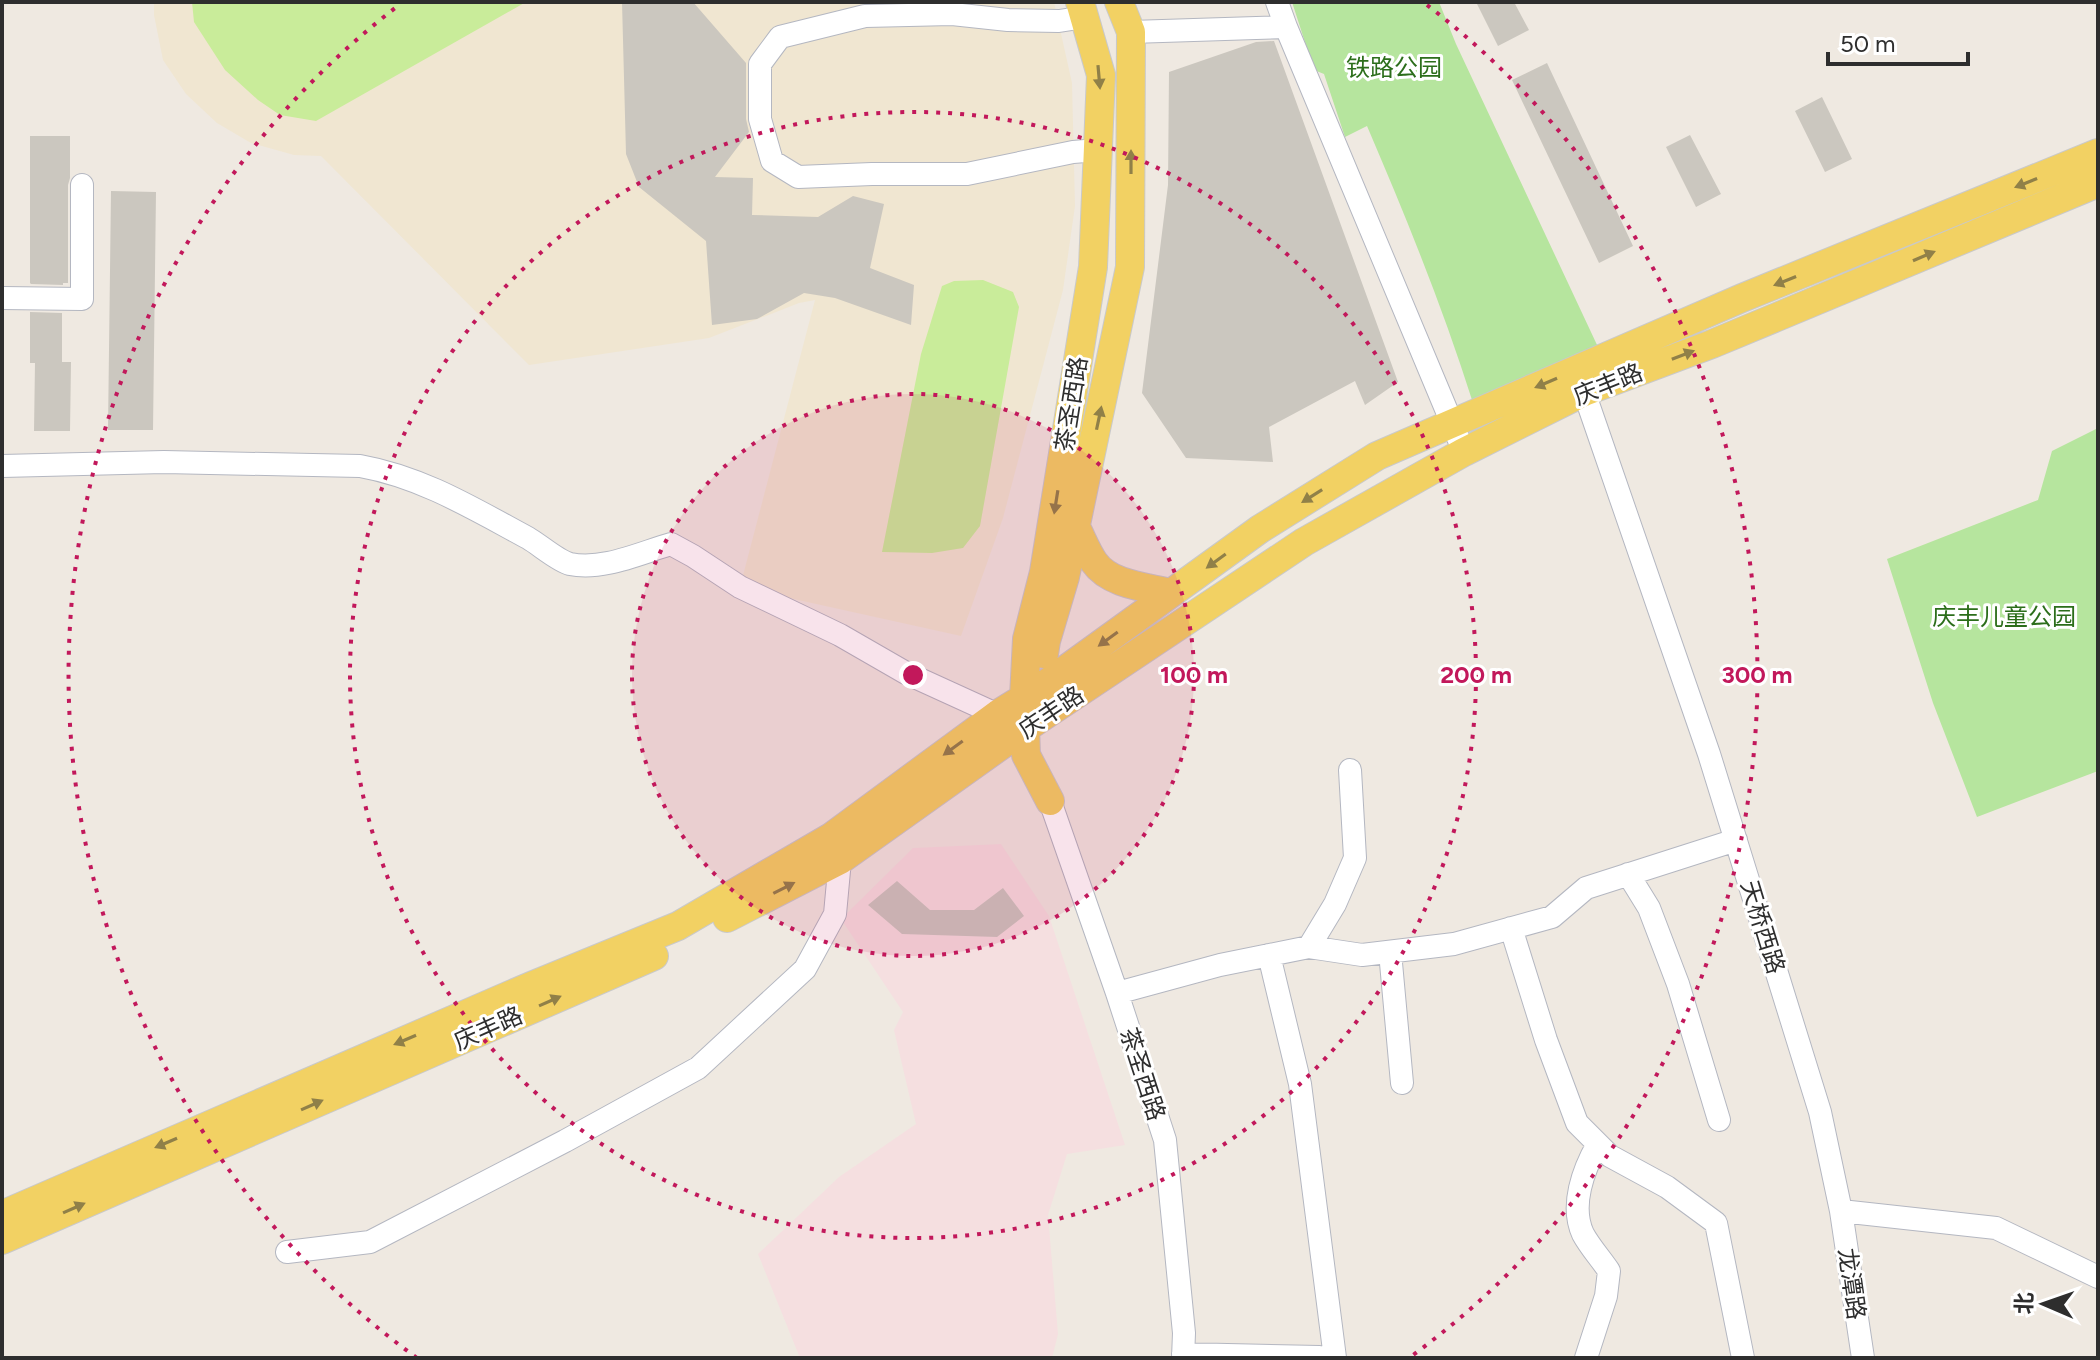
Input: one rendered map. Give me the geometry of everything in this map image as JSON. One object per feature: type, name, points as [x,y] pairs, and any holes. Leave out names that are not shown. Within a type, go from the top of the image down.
[{"type":"main road","name":"茶圣西路","points":[[1050,801],[1026,755],[1032,708],[1046,641],[1065,577],[1130,267],[1131,32],[1119,2]]},
{"type":"main road","name":"茶圣西路","points":[[1032,708],[1027,639],[1044,572],[1093,267],[1101,75],[1083,9]]},
{"type":"main road","points":[[2,1215],[531,986],[678,926],[831,837],[998,714],[1032,708],[1171,593],[1260,529],[1377,456],[1742,298],[2098,153]]},
{"type":"main road","name":"庆丰路","points":[[2,1240],[649,958],[840,860],[1032,708],[1304,542],[1464,452],[1584,392],[1712,344],[2098,183]]},
{"type":"main road","points":[[1076,527],[1096,565],[1120,581],[1171,593]]},
{"type":"street","points":[[1277,2],[1464,452]]},
{"type":"street","points":[[1083,9],[1059,21],[952,14],[865,16],[780,37],[760,64],[760,119],[772,161],[798,177],[967,174],[1073,152],[1098,150]]},
{"type":"street","points":[[1131,32],[1286,27]]},
{"type":"street","points":[[2,298],[82,299],[82,185]]},
{"type":"street","name":"天桥西路","points":[[1584,392],[1736,840],[1820,1112],[1841,1211]]},
{"type":"street","points":[[2,466],[164,462],[360,466],[384,470],[437,489],[540,544],[568,563],[602,565],[671,544],[740,587],[840,635],[906,673],[998,714]]},
{"type":"street","points":[[1309,947],[1335,904],[1355,858],[1350,770]]},
{"type":"street","name":"茶圣西路","points":[[1050,801],[1165,1140],[1184,1333],[1183,1356]]},
{"type":"street","points":[[1117,993],[1220,965],[1309,947],[1362,955],[1454,944],[1552,917],[1586,888],[1736,840]]},
{"type":"street","points":[[287,1252],[370,1242],[698,1068],[805,969],[835,914],[840,860]]},
{"type":"street","points":[[1628,874],[1649,908],[1678,984],[1719,1120]]},
{"type":"street","points":[[1511,928],[1546,1040],[1577,1123],[1610,1156],[1667,1187],[1716,1223],[1743,1358]]},
{"type":"street","points":[[1390,952],[1402,1083]]},
{"type":"street","points":[[1269,955],[1300,1084],[1335,1358]]},
{"type":"street","points":[[1586,1358],[1606,1296],[1609,1271],[1583,1233],[1577,1202],[1589,1159],[1598,1144]]},
{"type":"street","points":[[1841,1211],[1996,1228],[2098,1277]]},
{"type":"street","name":"龙潭路","points":[[1841,1211],[1863,1358]]},
{"type":"street","points":[[1183,1356],[1319,1358],[1330,1321]]},
{"type":"shaded area","points":[[154,2],[1054,2],[1072,83],[1075,206],[1063,290],[1003,518],[961,636],[740,587],[815,300],[799,303],[709,338],[529,365],[321,156],[294,155],[251,143],[217,123],[186,94],[163,60]]},
{"type":"shaded area","points":[[1001,844],[1049,916],[1125,1145],[1067,1154],[1048,1215],[1058,1334],[1052,1358],[800,1358],[758,1254],[839,1177],[916,1124],[894,1030],[903,1012],[841,919],[913,848]]},
{"type":"green space","points":[[192,2],[526,2],[316,121],[280,115],[225,70],[194,22]]},
{"type":"green space","name":"铁路公园","points":[[1292,2],[1439,2],[1598,347],[1473,403],[1423,263],[1367,126],[1345,137],[1324,74],[1314,70]]},
{"type":"green space","points":[[983,280],[1013,292],[1019,307],[980,526],[963,548],[932,553],[882,552],[921,354],[942,286],[954,281]]},
{"type":"green space","name":"庆丰儿童公园","points":[[2098,428],[2098,771],[1977,817],[1933,703],[1887,559],[2038,500],[2052,451]]},
{"type":"building","points":[[622,2],[693,2],[746,63],[746,119],[749,132],[715,177],[753,178],[752,215],[818,217],[853,196],[884,204],[870,268],[914,285],[911,325],[835,298],[804,293],[757,319],[712,325],[706,241],[639,187],[626,154]]},
{"type":"building","points":[[1476,2],[1514,2],[1529,30],[1498,46]]},
{"type":"building","points":[[1274,41],[1398,382],[1365,405],[1355,381],[1269,427],[1273,462],[1186,458],[1142,393],[1168,185],[1169,72],[1256,42]]},
{"type":"building","points":[[1547,63],[1633,246],[1599,263],[1512,80]]},
{"type":"building","points":[[1822,97],[1852,159],[1825,172],[1795,111]]},
{"type":"building","points":[[1690,135],[1721,194],[1696,207],[1666,147]]},
{"type":"building","points":[[30,136],[70,136],[68,283],[63,285],[30,283]]},
{"type":"building","points":[[111,191],[156,192],[153,430],[108,430]]},
{"type":"building","points":[[30,312],[62,313],[62,362],[71,362],[70,431],[34,431],[35,363],[30,363]]},
{"type":"building","points":[[897,881],[930,910],[974,910],[1003,888],[1024,916],[997,937],[902,934],[868,905]]}]
